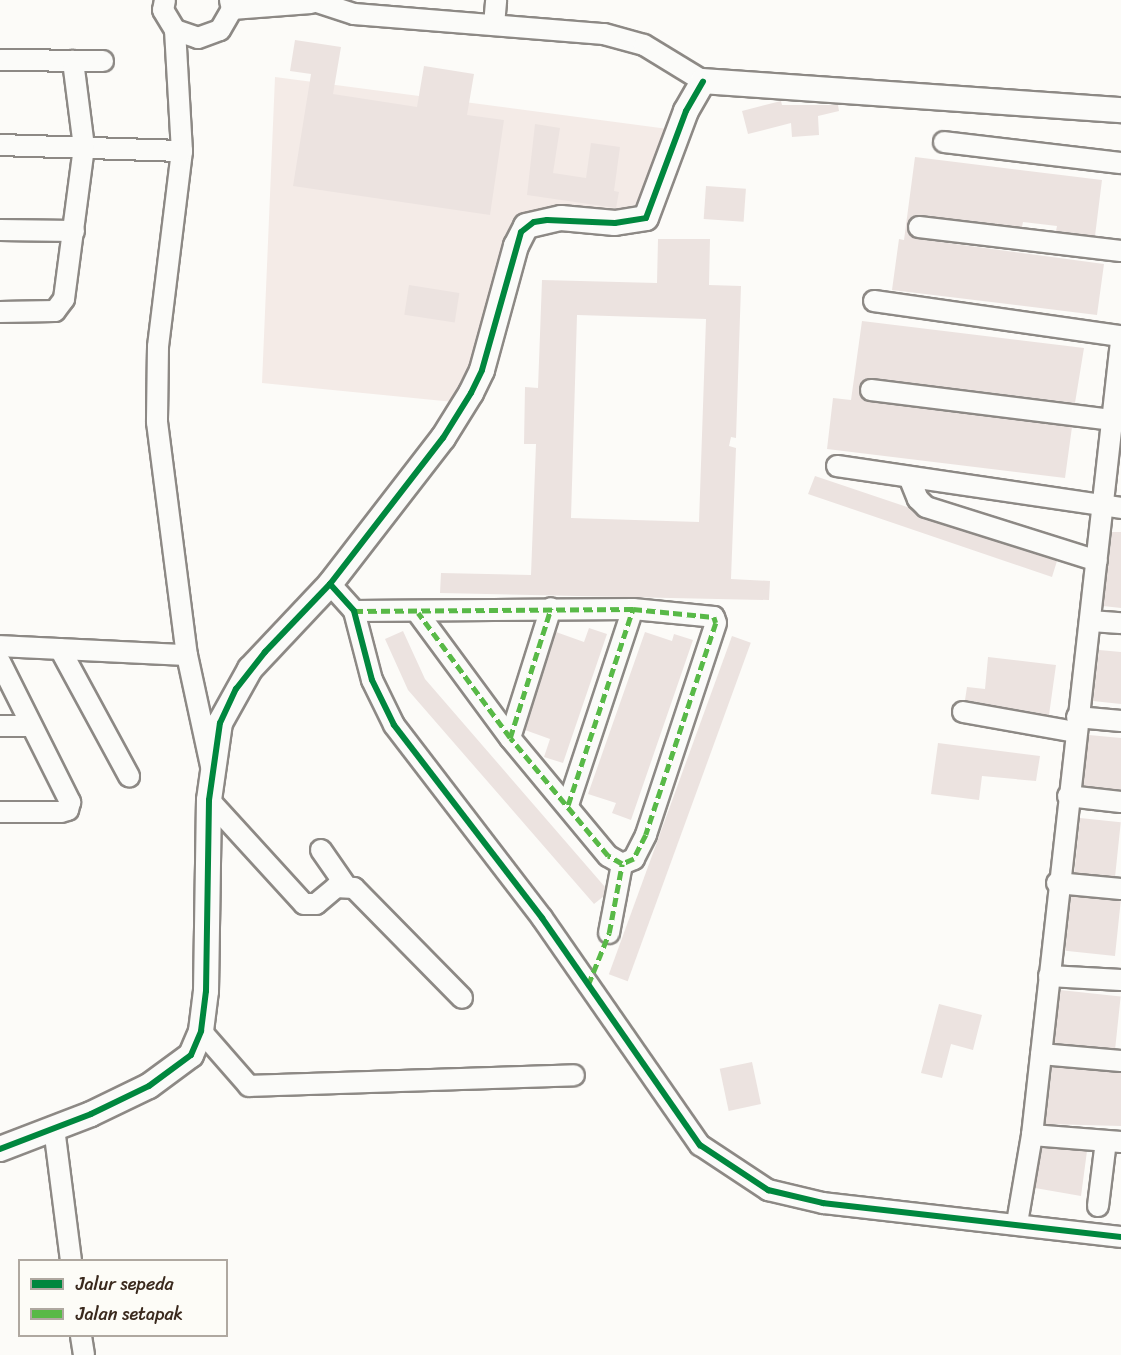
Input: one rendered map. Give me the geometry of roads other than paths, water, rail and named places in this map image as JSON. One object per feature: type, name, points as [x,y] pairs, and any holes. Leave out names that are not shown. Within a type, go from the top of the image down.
[{"type":"street","points":[[165,0],[164,10],[175,30],[182,151],[158,347],[157,422],[187,655],[213,774]]},
{"type":"street","points":[[494,25],[496,0]]},
{"type":"street","points":[[175,30],[198,38],[220,30],[231,5],[311,2],[354,14],[604,34],[644,45],[703,81],[1121,110]]},
{"type":"street","points":[[0,60],[103,61]]},
{"type":"street","points":[[0,312],[58,309],[72,261],[84,147],[73,61]]},
{"type":"street","points":[[0,1149],[91,1114],[176,1069],[191,1055],[201,1030],[206,992],[209,800],[220,723],[236,689],[265,652],[330,584],[442,438],[471,393],[482,370],[521,232],[534,222],[547,219],[615,222],[646,218],[686,111],[703,81]]},
{"type":"street","points":[[944,142],[1121,163]]},
{"type":"street","points":[[0,145],[182,151]]},
{"type":"street","points":[[919,227],[1121,251]]},
{"type":"street","points":[[0,230],[74,231]]},
{"type":"street","points":[[874,302],[1121,336]]},
{"type":"street","points":[[1017,1223],[1032,1135],[1057,883],[1097,561],[1112,507],[1121,342]]},
{"type":"street","points":[[871,390],[1117,420]]},
{"type":"street","points":[[837,466],[1112,507]]},
{"type":"street","points":[[909,477],[918,499],[926,507],[1097,561]]},
{"type":"street","points":[[330,584],[354,611],[372,680],[394,725],[542,918],[700,1145],[768,1190],[913,1216],[1017,1223],[1121,1237]]},
{"type":"street","points":[[354,611],[418,613],[454,608],[633,609],[704,614],[714,617],[716,623],[646,835],[634,860],[622,864],[608,856],[568,805],[510,738],[418,613]]},
{"type":"street","points":[[510,738],[551,608]]},
{"type":"street","points":[[568,805],[633,609]]},
{"type":"street","points":[[1090,621],[1121,623]]},
{"type":"street","points":[[0,646],[187,655]]},
{"type":"street","points":[[60,649],[129,776]]},
{"type":"street","points":[[0,662],[70,802],[68,810],[0,812]]},
{"type":"street","points":[[963,712],[1076,724],[1121,721]]},
{"type":"street","points":[[0,726],[31,726]]},
{"type":"street","points":[[1068,796],[1121,802]]},
{"type":"street","points":[[209,800],[304,904],[311,906],[329,891],[346,886]]},
{"type":"street","points":[[321,850],[346,886],[359,892],[462,998]]},
{"type":"street","points":[[609,933],[622,864]]},
{"type":"street","points":[[1057,883],[1121,889]]},
{"type":"street","points":[[1049,976],[1121,980]]},
{"type":"street","points":[[201,1030],[249,1086],[574,1075]]},
{"type":"street","points":[[1041,1054],[1121,1061]]},
{"type":"street","points":[[54,1128],[71,1259]]},
{"type":"street","points":[[1032,1135],[1114,1142],[1098,1206]]},
{"type":"street","points":[[81,1337],[84,1355]]}]
